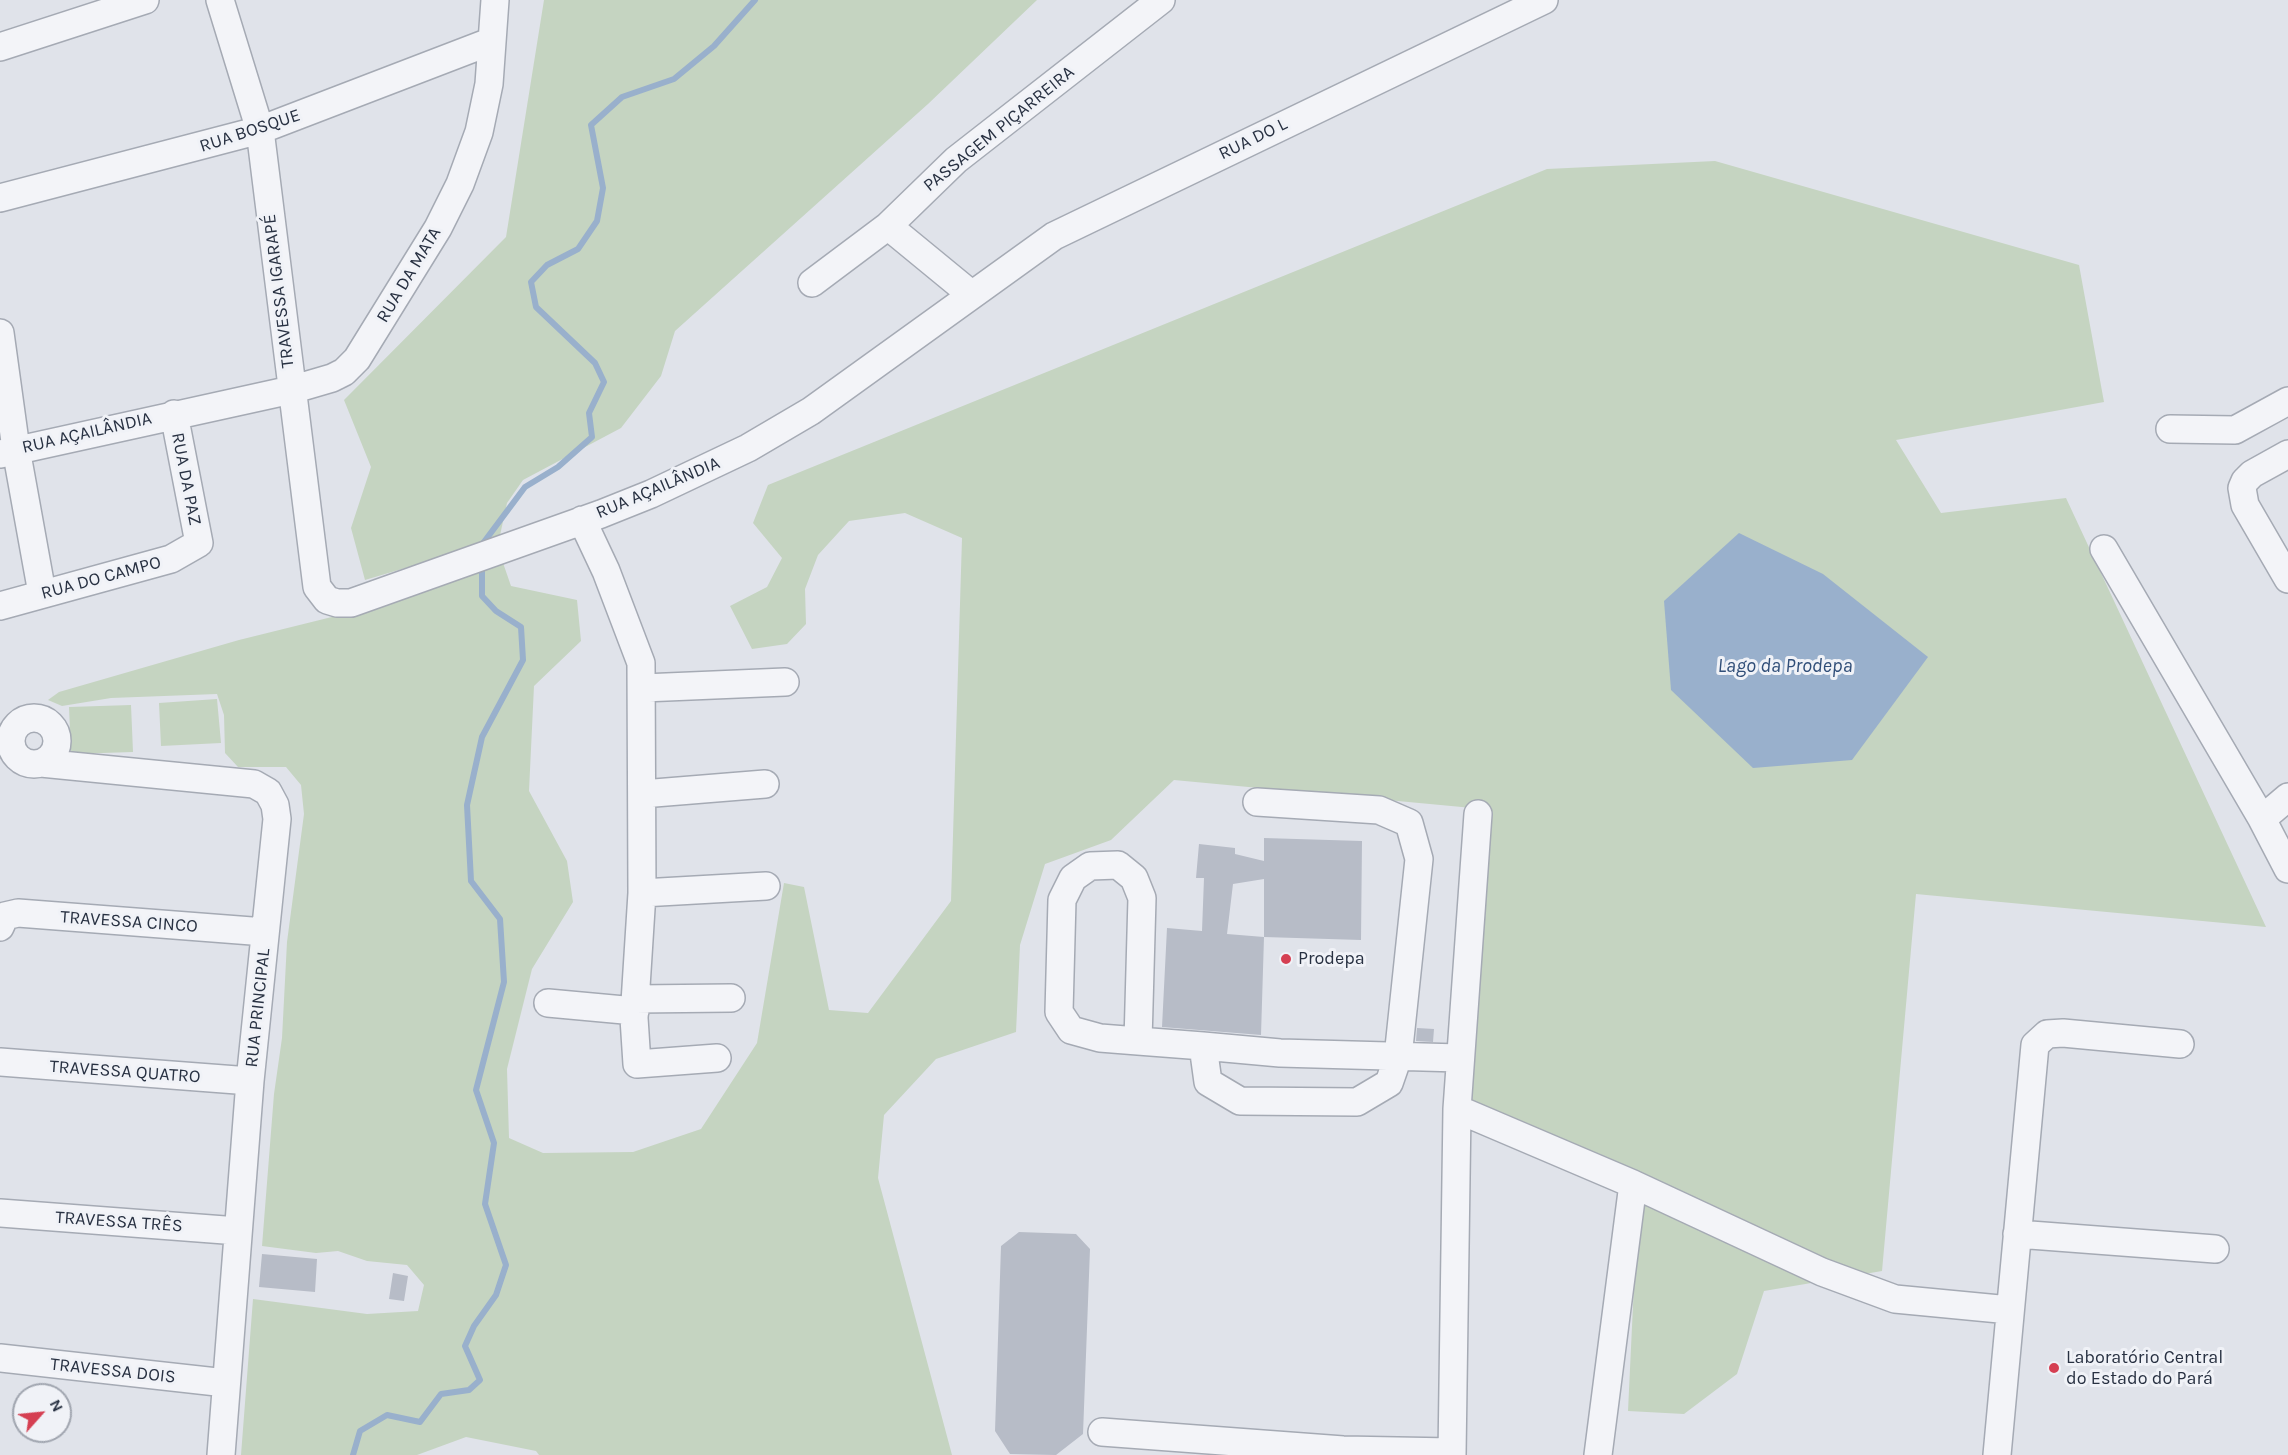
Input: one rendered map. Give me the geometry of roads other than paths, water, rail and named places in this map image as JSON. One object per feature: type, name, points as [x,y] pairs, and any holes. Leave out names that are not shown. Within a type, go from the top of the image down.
[{"type":"street","points":[[0,48],[145,0]]},
{"type":"street","name":"TRAVESSA IGARAPÉ","points":[[220,0],[260,130],[317,587]]},
{"type":"street","name":"RUA DA MATA","points":[[174,414],[291,390],[332,378],[357,359],[438,228],[460,184],[479,132],[489,84],[495,0]]},
{"type":"street","name":"PASSAGEM PIÇARREIRA","points":[[812,283],[888,226],[956,160],[1161,0]]},
{"type":"street","name":"RUA DO L","points":[[972,296],[1054,236],[1544,0]]},
{"type":"street","name":"RUA BOSQUE","points":[[0,198],[260,130],[492,41]]},
{"type":"street","points":[[888,226],[972,296]]},
{"type":"street","name":"RUA AÇAILÂNDIA","points":[[317,587],[327,600],[351,603],[651,494],[748,448],[811,411],[972,296]]},
{"type":"street","points":[[0,333],[8,451],[42,593]]},
{"type":"street","points":[[2170,429],[2235,430],[2288,401]]},
{"type":"street","name":"RUA AÇAILÂNDIA","points":[[8,451],[174,414]]},
{"type":"street","name":"RUA DA PAZ","points":[[174,414],[199,543]]},
{"type":"street","points":[[2288,454],[2252,474],[2244,481],[2242,488],[2245,506],[2288,579]]},
{"type":"street","points":[[582,520],[606,571],[638,653],[643,688],[642,893],[635,1005],[637,1064],[717,1058]]},
{"type":"street","name":"RUA DO CAMPO","points":[[0,606],[171,559],[199,543]]},
{"type":"street","points":[[2104,549],[2262,819],[2288,869]]},
{"type":"street","points":[[643,688],[785,682]]},
{"type":"street","name":"RUA PRINCIPAL","points":[[41,763],[254,784],[268,792],[275,805],[277,819],[250,1081],[221,1455]]},
{"type":"street","points":[[642,794],[765,784]]},
{"type":"street","points":[[2262,819],[2288,797]]},
{"type":"street","points":[[1203,1046],[1208,1082],[1240,1101],[1357,1102],[1389,1083],[1398,1057],[1419,859],[1408,823],[1379,810],[1257,801]]},
{"type":"street","points":[[1102,1431],[1296,1450],[1452,1454],[1457,1109],[1446,1058],[1478,814]]},
{"type":"street","points":[[1138,1041],[1142,898],[1134,878],[1118,865],[1090,866],[1073,878],[1062,900],[1059,1012],[1071,1030],[1100,1038],[1280,1053],[1446,1058]]},
{"type":"street","points":[[642,893],[766,886]]},
{"type":"street","name":"TRAVESSA CINCO","points":[[0,927],[4,916],[18,913],[265,932]]},
{"type":"street","points":[[548,1003],[635,1005],[731,998]]},
{"type":"street","points":[[1997,1455],[2035,1045],[2047,1034],[2063,1033],[2180,1044]]},
{"type":"street","name":"TRAVESSA QUATRO","points":[[0,1062],[250,1081]]},
{"type":"street","points":[[1457,1109],[1633,1184],[1822,1272],[1895,1299],[2010,1310]]},
{"type":"street","points":[[1598,1455],[1633,1184]]},
{"type":"street","name":"TRAVESSA TRÊS","points":[[0,1213],[238,1231]]},
{"type":"street","points":[[2018,1234],[2215,1249]]},
{"type":"street","name":"TRAVESSA DOIS","points":[[0,1358],[226,1383]]},
{"type":"water","name":"Lago da Prodepa","points":[[1739,533],[1823,574],[1928,657],[1852,760],[1753,768],[1671,690],[1664,601]]},
{"type":"waterway","points":[[481,546],[525,487],[558,467],[592,437],[589,413],[604,382],[595,363],[536,307],[531,282],[547,265],[578,249],[597,221],[603,188],[591,125],[622,97],[674,79],[714,46],[755,0]]},
{"type":"waterway","points":[[353,1455],[360,1431],[387,1415],[420,1422],[441,1394],[469,1390],[480,1380],[465,1346],[474,1326],[496,1295],[506,1265],[485,1204],[494,1143],[476,1090],[504,982],[500,919],[471,881],[467,805],[482,737],[523,660],[521,627],[496,611],[482,596],[482,565]]},
{"type":"place","name":"Prodepa","points":[[1286,959]]},
{"type":"place","name":"Laboratório Central do Estado do Pará","points":[[2054,1368]]}]
